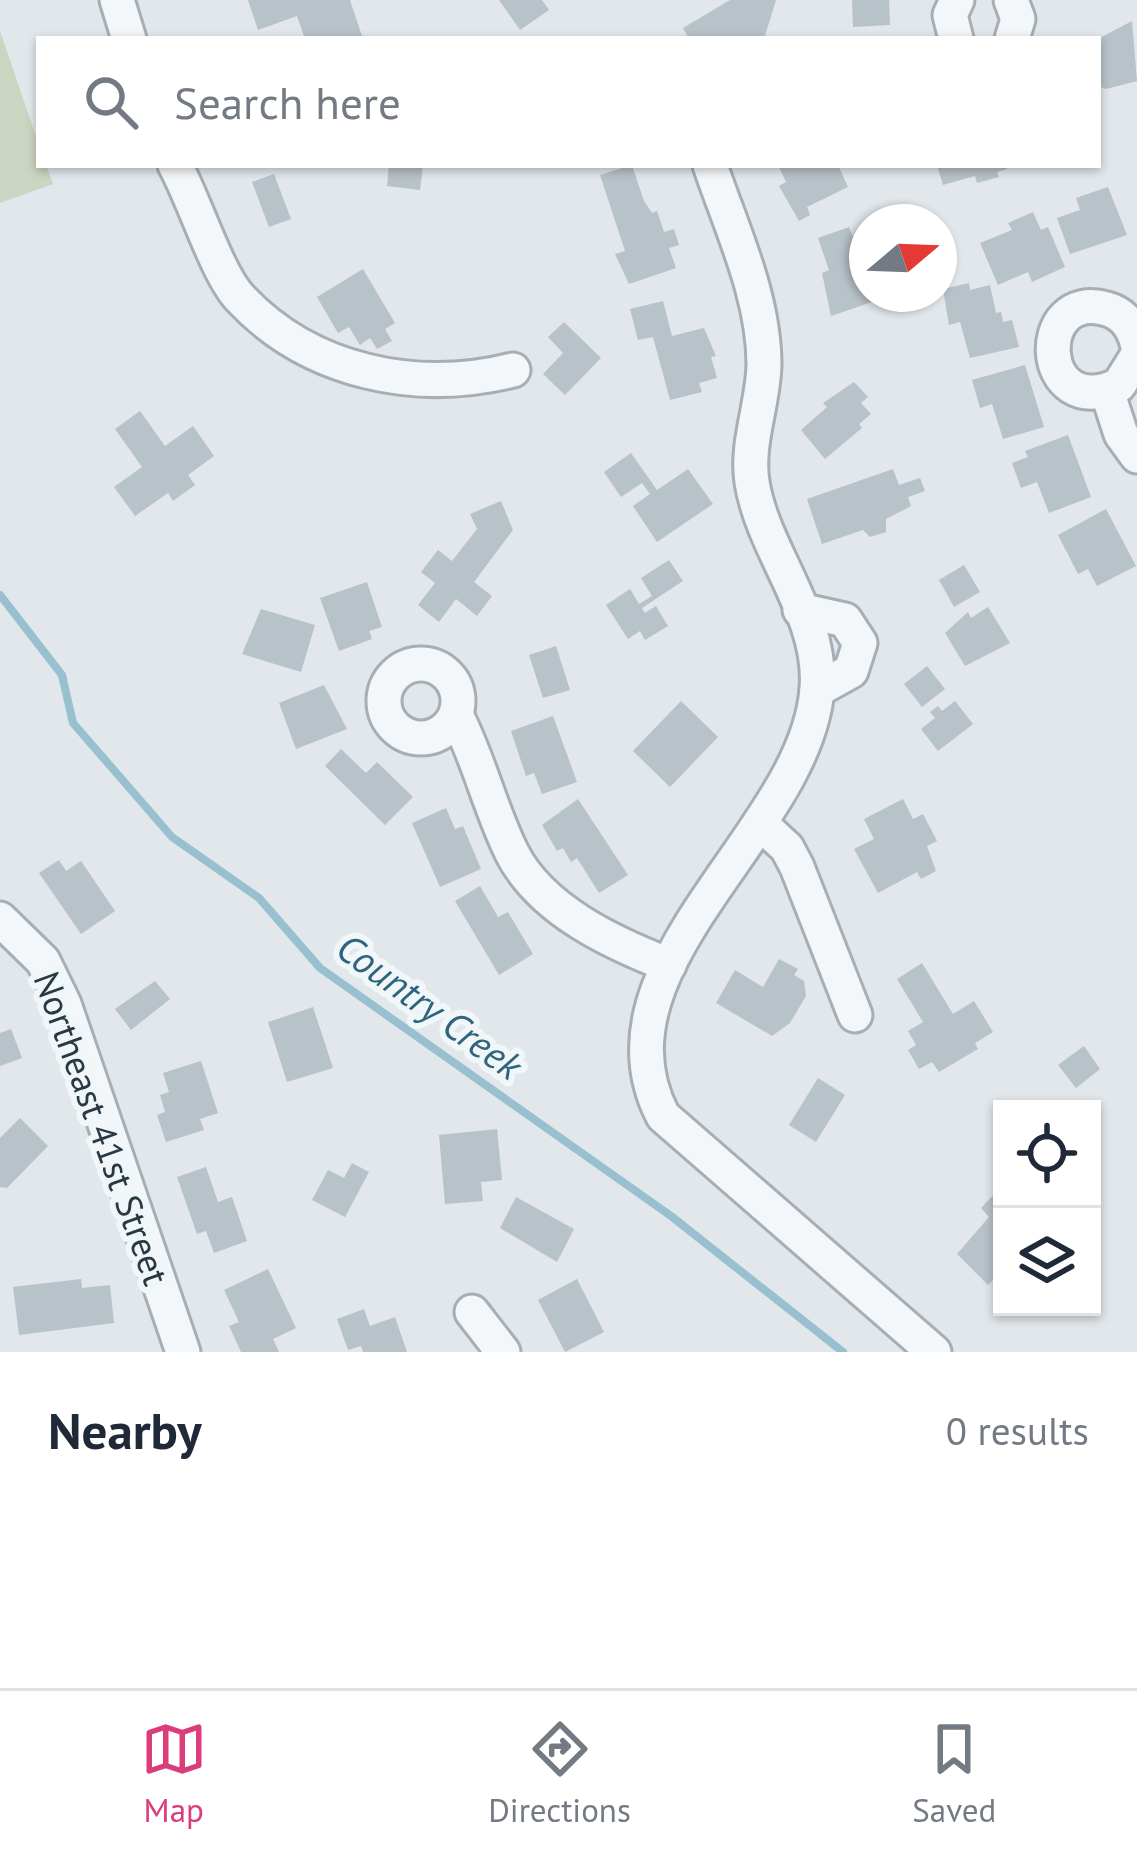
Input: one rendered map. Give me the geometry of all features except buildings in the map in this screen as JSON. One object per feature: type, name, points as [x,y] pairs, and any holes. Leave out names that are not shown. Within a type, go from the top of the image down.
[{"type":"street","points":[[117,0],[128,36]]},
{"type":"street","points":[[955,36],[950,15],[957,0]]},
{"type":"street","points":[[176,168],[236,296],[319,352],[364,373],[409,380],[464,382],[513,370]]},
{"type":"street","points":[[711,168],[760,312],[764,369],[750,456],[752,487],[814,652],[817,690],[806,734],[760,823],[669,965],[652,1004],[646,1058],[663,1116],[934,1352]]},
{"type":"street","points":[[1137,343],[1127,321],[1102,307],[1073,312],[1061,322],[1052,347],[1058,373],[1080,390],[1107,391],[1129,376],[1137,356]]},
{"type":"street","points":[[1107,391],[1121,434],[1137,456]]},
{"type":"street","points":[[800,610],[845,620],[860,644],[851,671],[817,690]]},
{"type":"street","points":[[456,715],[512,852],[529,880],[575,918],[669,965]]},
{"type":"street","points":[[760,823],[787,848],[797,867],[855,1015]]},
{"type":"street","name":"Northeast 41st Street","points":[[0,919],[43,961],[64,1004],[183,1352]]},
{"type":"street","points":[[472,1312],[503,1352]]},
{"type":"green space","points":[[0,31],[36,136],[36,168],[47,168],[53,184],[0,203]]},
{"type":"waterway","name":"Country Creek","points":[[0,595],[62,675],[73,723],[172,837],[259,898],[320,968],[671,1216],[843,1352]]}]
